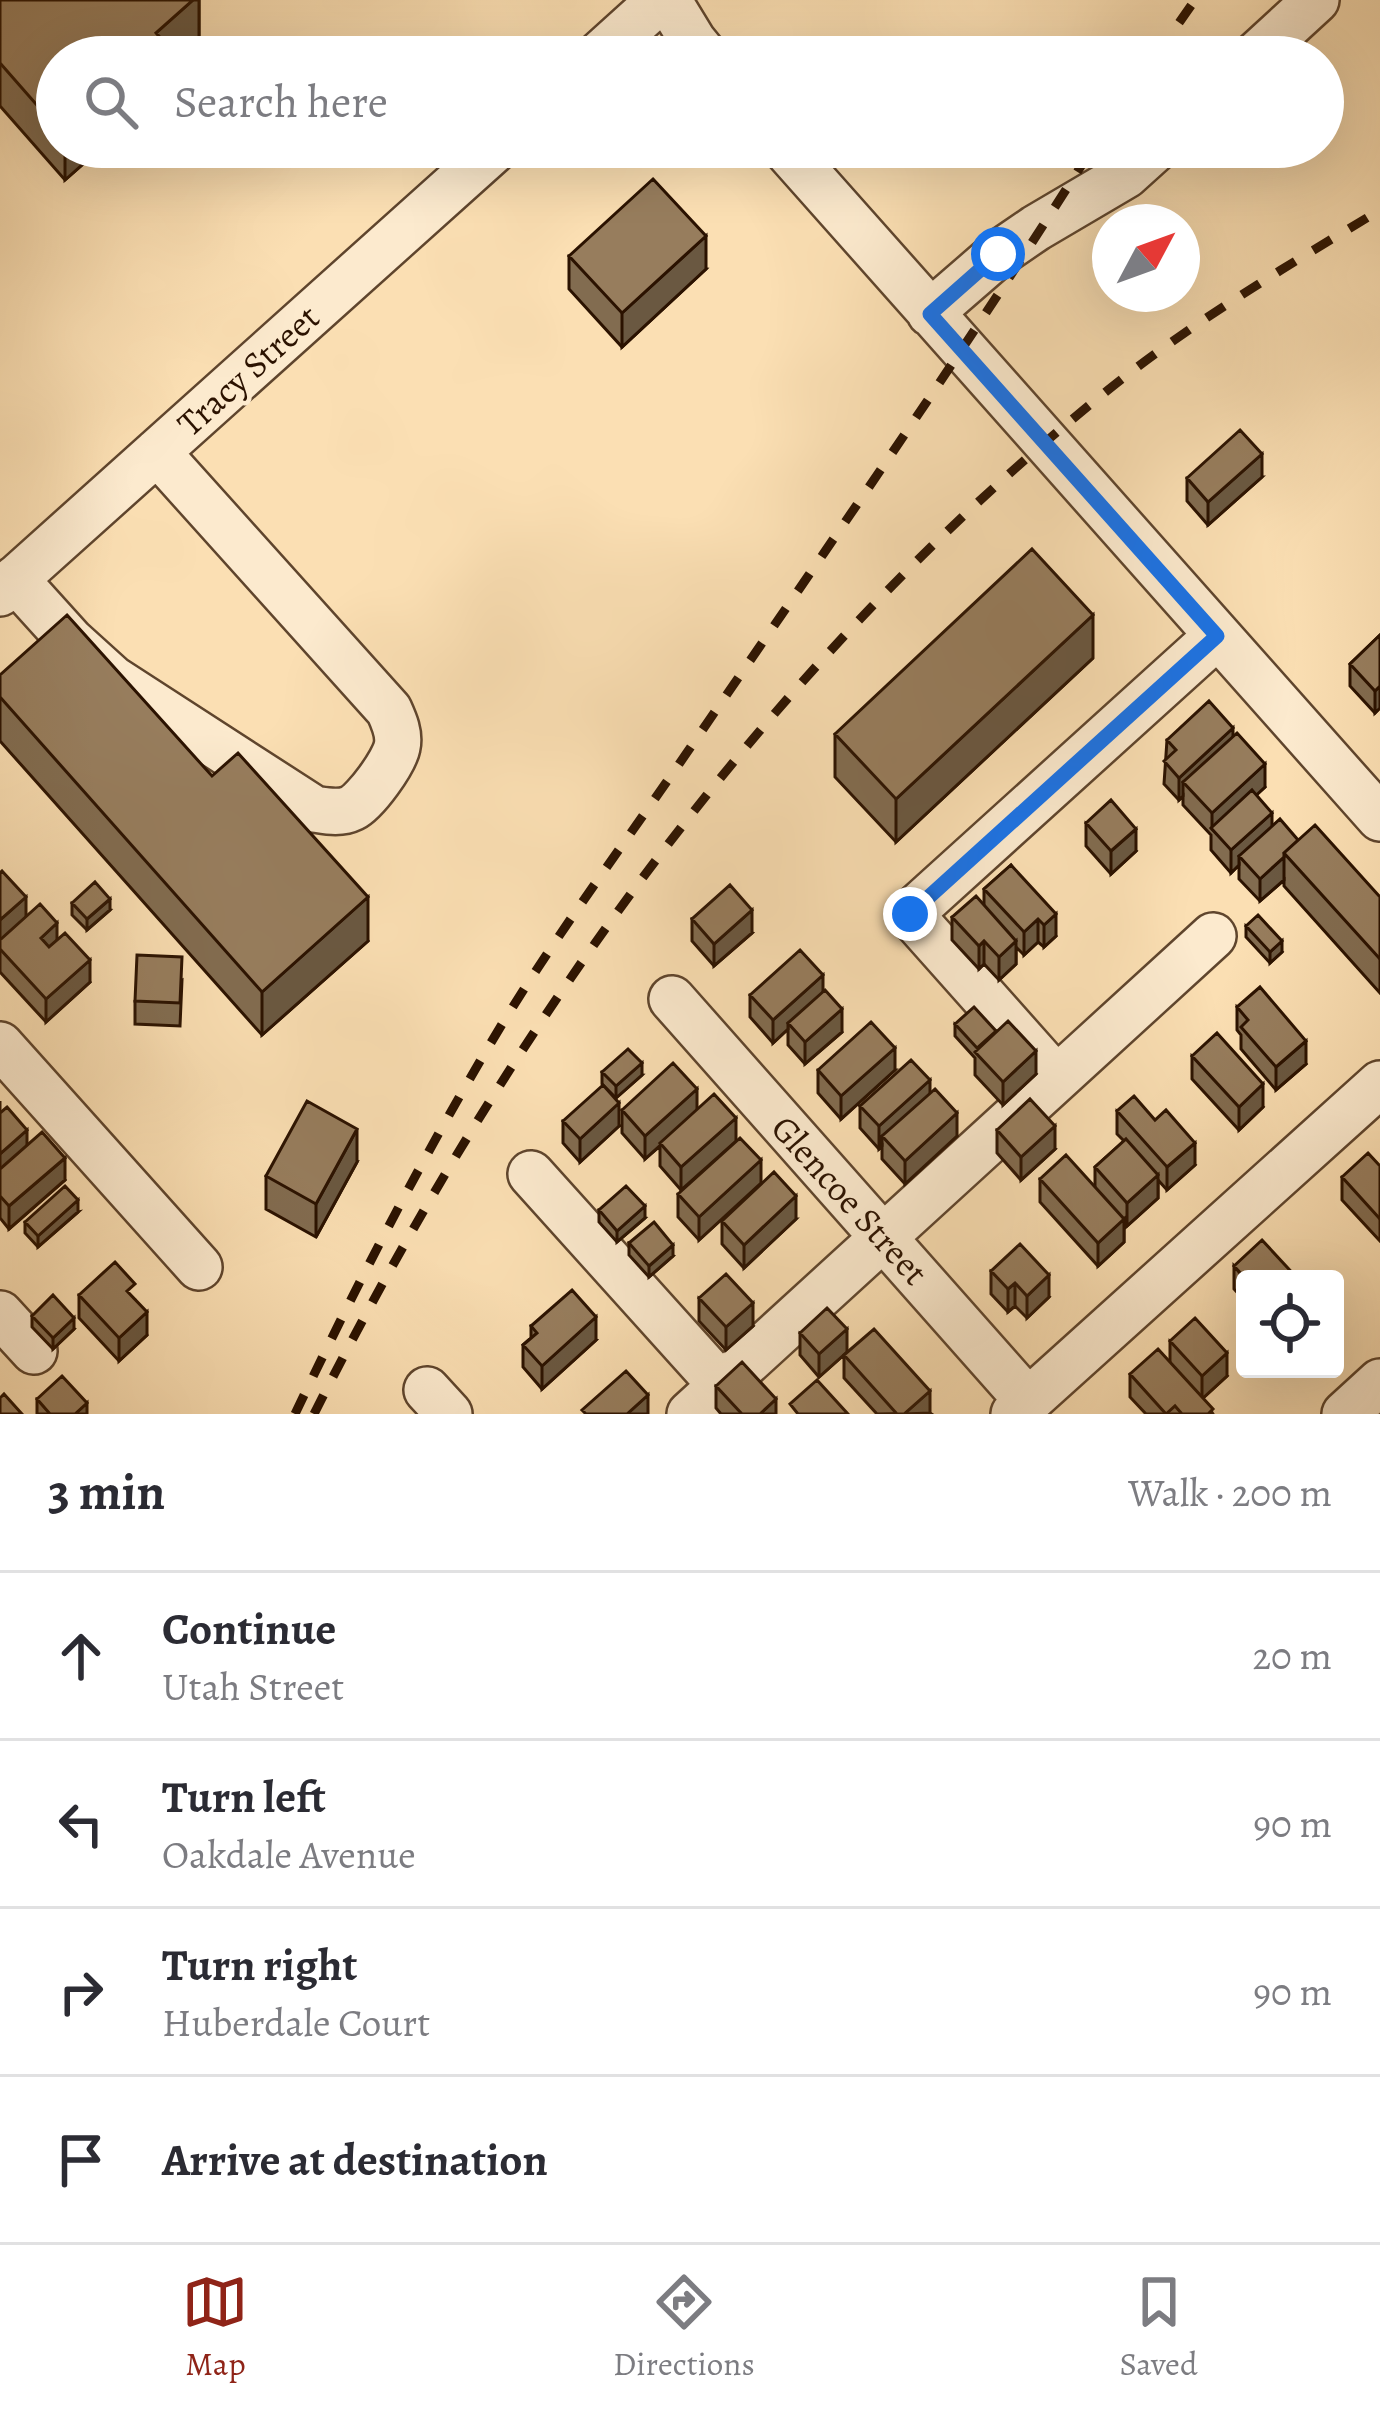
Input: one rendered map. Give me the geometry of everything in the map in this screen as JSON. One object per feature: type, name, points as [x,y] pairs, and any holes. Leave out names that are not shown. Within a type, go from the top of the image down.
[{"type":"street","points":[[622,36],[664,0],[691,36]]},
{"type":"street","points":[[1277,36],[1316,0]]},
{"type":"street","name":"Tracy Street","points":[[8,586],[473,168]]},
{"type":"street","points":[[802,168],[1380,818]]},
{"type":"street","points":[[930,314],[998,254],[1134,168]]},
{"type":"street","points":[[8,586],[113,679],[314,809],[352,808],[367,795],[397,747],[389,710],[157,452]]},
{"type":"street","points":[[1057,1078],[910,914],[1217,636]]},
{"type":"street","points":[[531,1174],[706,1400],[1214,936]]},
{"type":"street","name":"Glencoe Street","points":[[673,999],[882,1237],[1021,1407]]},
{"type":"street","points":[[0,1045],[199,1267]]},
{"type":"street","points":[[1021,1407],[1380,1084]]},
{"type":"street","points":[[0,1314],[34,1351]]},
{"type":"street","points":[[1345,1414],[1380,1382]]},
{"type":"building","points":[[0,0],[193,0],[156,33],[159,36],[36,36],[36,104],[0,63]]},
{"type":"building","points":[[653,179],[706,236],[622,313],[569,256]]},
{"type":"building","points":[[1240,430],[1262,454],[1208,502],[1187,478]]},
{"type":"building","points":[[1032,549],[1093,615],[896,799],[835,734]]},
{"type":"building","points":[[67,615],[212,776],[238,753],[368,897],[262,992],[0,697],[0,675]]},
{"type":"building","points":[[1380,635],[1380,686],[1375,691],[1350,664]]},
{"type":"building","points":[[1209,701],[1233,728],[1179,778],[1164,761],[1176,750],[1167,740]]},
{"type":"building","points":[[1237,733],[1265,764],[1212,813],[1183,782]]},
{"type":"building","points":[[1252,790],[1272,813],[1231,850],[1211,828]]},
{"type":"building","points":[[1111,800],[1136,829],[1111,851],[1086,823]]},
{"type":"building","points":[[1280,819],[1298,840],[1260,879],[1239,856]]},
{"type":"building","points":[[1315,825],[1380,897],[1380,959],[1284,853]]},
{"type":"building","points":[[1011,865],[1056,914],[1044,925],[1038,919],[1024,932],[984,889]]},
{"type":"building","points":[[0,873],[26,897],[0,920]]},
{"type":"building","points":[[95,882],[110,899],[87,919],[72,903]]},
{"type":"building","points":[[730,885],[752,910],[714,944],[692,919]]},
{"type":"building","points":[[976,896],[1016,941],[999,957],[984,941],[979,946],[952,917]]},
{"type":"building","points":[[40,904],[57,923],[41,938],[49,947],[65,933],[90,960],[46,999],[0,949],[0,940]]},
{"type":"building","points":[[1258,915],[1282,941],[1270,952],[1246,926]]},
{"type":"building","points":[[800,950],[823,975],[773,1020],[750,995]]},
{"type":"building","points":[[137,955],[182,957],[180,1003],[135,1001]]},
{"type":"building","points":[[1260,987],[1306,1041],[1276,1067],[1241,1027],[1248,1020],[1237,1007]]},
{"type":"building","points":[[825,990],[842,1009],[805,1042],[788,1023]]},
{"type":"building","points":[[974,1007],[996,1031],[977,1048],[955,1024]]},
{"type":"building","points":[[1008,1021],[1036,1051],[1003,1082],[975,1052]]},
{"type":"building","points":[[871,1022],[895,1048],[841,1096],[818,1070]]},
{"type":"building","points":[[1217,1033],[1263,1084],[1239,1107],[1192,1056]]},
{"type":"building","points":[[628,1049],[642,1063],[616,1086],[602,1072]]},
{"type":"building","points":[[911,1060],[930,1080],[879,1126],[860,1106]]},
{"type":"building","points":[[673,1063],[697,1089],[645,1136],[622,1110]]},
{"type":"building","points":[[603,1085],[619,1103],[580,1139],[563,1121]]},
{"type":"building","points":[[935,1089],[957,1113],[905,1161],[882,1136]]},
{"type":"building","points":[[714,1094],[736,1118],[681,1167],[660,1143]]},
{"type":"building","points":[[1134,1096],[1155,1120],[1166,1110],[1195,1143],[1167,1167],[1117,1111]]},
{"type":"building","points":[[1030,1099],[1055,1126],[1021,1157],[997,1130]]},
{"type":"building","points":[[307,1101],[357,1129],[316,1204],[266,1176]]},
{"type":"building","points":[[7,1107],[27,1130],[0,1154],[0,1113]]},
{"type":"building","points":[[42,1132],[65,1158],[9,1206],[0,1196],[0,1169]]},
{"type":"building","points":[[740,1138],[761,1160],[699,1217],[678,1194]]},
{"type":"building","points":[[1126,1139],[1158,1175],[1127,1203],[1095,1167]]},
{"type":"building","points":[[1368,1153],[1380,1166],[1380,1219],[1342,1177]]},
{"type":"building","points":[[1066,1155],[1124,1219],[1098,1243],[1040,1179]]},
{"type":"building","points":[[774,1172],[796,1196],[744,1245],[722,1221]]},
{"type":"building","points":[[65,1186],[78,1200],[38,1236],[25,1222]]},
{"type":"building","points":[[626,1186],[645,1206],[617,1231],[599,1210]]},
{"type":"building","points":[[654,1222],[673,1245],[649,1266],[629,1243]]},
{"type":"building","points":[[1262,1240],[1290,1270],[1238,1270],[1234,1266]]},
{"type":"building","points":[[1020,1244],[1049,1275],[1027,1296],[1015,1283],[1008,1289],[991,1271]]},
{"type":"building","points":[[115,1262],[135,1284],[127,1291],[147,1312],[119,1338],[79,1295]]},
{"type":"building","points":[[726,1274],[753,1303],[726,1327],[699,1298]]},
{"type":"building","points":[[572,1290],[596,1317],[542,1366],[523,1345],[537,1333],[531,1326]]},
{"type":"building","points":[[53,1295],[74,1318],[53,1338],[32,1316]]},
{"type":"building","points":[[827,1308],[847,1329],[819,1354],[800,1333]]},
{"type":"building","points":[[1195,1318],[1227,1353],[1202,1376],[1170,1341]]},
{"type":"building","points":[[874,1329],[930,1391],[904,1414],[897,1414],[844,1355]]},
{"type":"building","points":[[1158,1349],[1213,1409],[1208,1414],[1182,1414],[1175,1406],[1166,1414],[1130,1374]]},
{"type":"building","points":[[742,1362],[776,1399],[760,1414],[742,1414],[716,1386]]},
{"type":"building","points":[[626,1371],[648,1395],[627,1414],[586,1414],[582,1410]]},
{"type":"building","points":[[62,1376],[87,1403],[75,1414],[50,1414],[37,1399]]},
{"type":"building","points":[[817,1380],[848,1414],[798,1414],[790,1404]]},
{"type":"building","points":[[4,1394],[22,1414],[0,1414]]},
{"type":"railway","points":[[1170,36],[1195,0]]},
{"type":"railway","points":[[295,1414],[421,1166],[526,986],[894,451],[1080,168]]},
{"type":"railway","points":[[314,1414],[472,1129],[561,992],[657,859],[759,732],[868,610],[985,496],[1108,390],[1206,318],[1380,210]]},
{"type":"route","points":[[910,914],[1217,636],[930,314],[998,254]]}]
